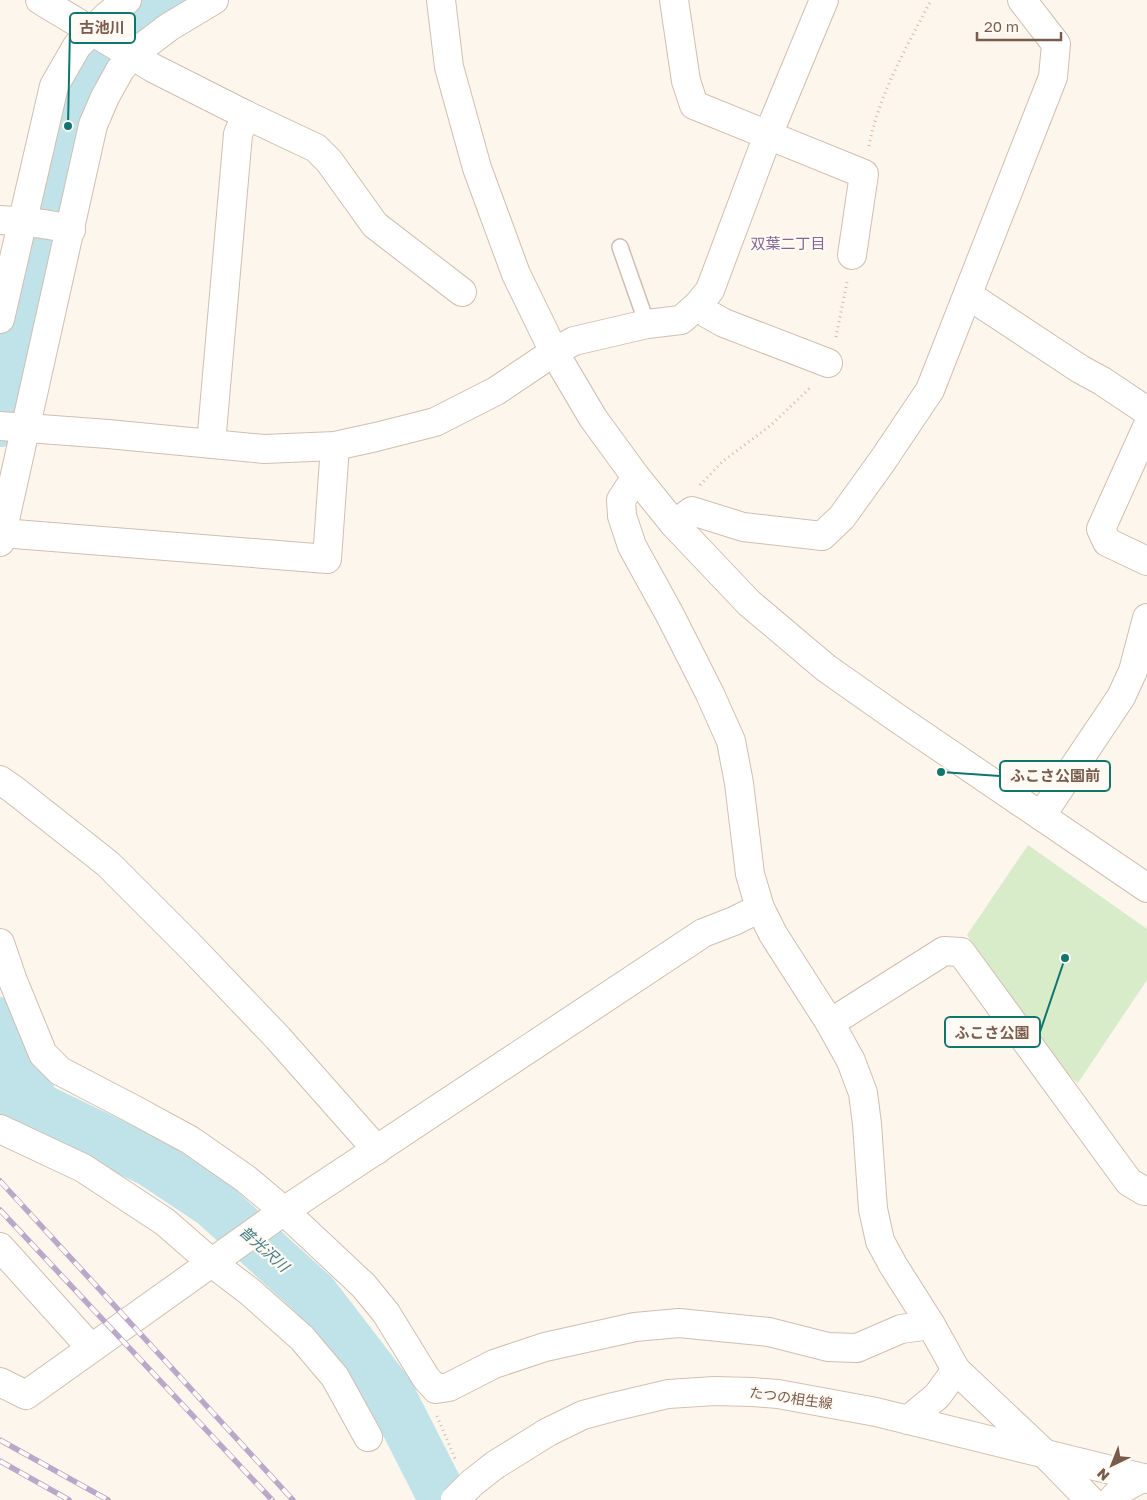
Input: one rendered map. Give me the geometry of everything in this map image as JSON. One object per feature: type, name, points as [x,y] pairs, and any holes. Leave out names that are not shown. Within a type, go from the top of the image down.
[{"type":"street","points":[[40,0],[153,68],[316,148],[329,161],[376,225],[462,292]]},
{"type":"street","points":[[0,319],[36,224],[93,125],[105,97],[120,70],[111,42],[106,16],[127,0]]},
{"type":"street","points":[[214,0],[169,27],[111,42],[77,46],[54,86],[36,224],[1,538],[327,559],[336,446]]},
{"type":"street","points":[[441,0],[449,66],[477,168],[516,274],[554,352],[593,418],[636,476],[683,518],[749,603],[826,668],[1147,888]]},
{"type":"street","points":[[674,0],[686,81],[694,105],[864,174],[852,254]]},
{"type":"street","points":[[13,427],[264,449],[336,446],[435,422],[496,391],[554,352],[574,341],[646,324],[681,320],[698,305],[710,290],[768,136],[824,0]]},
{"type":"street","points":[[683,518],[822,536],[842,517],[930,390],[1053,77],[1056,44],[1022,0]]},
{"type":"street","points":[[210,444],[238,134],[246,115]]},
{"type":"street","points":[[968,295],[1147,411]]},
{"type":"street","points":[[698,305],[708,314],[724,323],[828,363]]},
{"type":"street","points":[[1147,427],[1101,529],[1107,542],[1147,561]]},
{"type":"street","points":[[636,476],[621,500],[622,516],[632,546],[670,615],[710,694],[731,741],[739,783],[750,874],[760,908],[773,934],[830,1023],[850,1061],[862,1093],[867,1124],[873,1209],[880,1241],[893,1265],[932,1325],[956,1370],[1045,1454],[1090,1500]]},
{"type":"street","points":[[1040,816],[1121,697],[1133,671],[1147,618]]},
{"type":"street","points":[[0,780],[108,864],[278,1038],[376,1150]]},
{"type":"street","points":[[0,1382],[26,1395],[278,1216],[376,1150],[703,934],[760,908]]},
{"type":"street","points":[[0,943],[7,982],[43,1054],[60,1071],[190,1140],[246,1179],[278,1216],[364,1286],[386,1313],[426,1378],[436,1388],[449,1387],[494,1364],[545,1347],[635,1327],[680,1323],[769,1332],[828,1347],[857,1348],[901,1330],[932,1325]]},
{"type":"street","points":[[830,1023],[944,951],[961,952],[1129,1182],[1147,1191]]},
{"type":"street","points":[[0,1129],[83,1168],[218,1259],[249,1291],[302,1338],[335,1377],[368,1437]]},
{"type":"street","points":[[0,1247],[91,1348]]},
{"type":"street","points":[[908,1420],[937,1396],[956,1370]]},
{"type":"street","name":"たつの相生線","points":[[455,1500],[494,1465],[548,1432],[583,1415],[613,1406],[668,1394],[715,1391],[778,1394],[876,1412],[1144,1478]]},
{"type":"street","points":[[1112,1500],[1122,1489],[1144,1478]]},
{"type":"lane","points":[[620,247],[646,324]]},
{"type":"path","points":[[864,174],[873,124],[887,86],[931,0]]},
{"type":"path","points":[[683,518],[689,498],[723,462],[793,406],[819,378],[828,363],[834,346],[852,254]]},
{"type":"path","points":[[436,1388],[433,1398],[437,1418],[459,1468]]},
{"type":"green space","points":[[1028,845],[1147,929],[1147,980],[1078,1083],[1066,1073],[967,935]]},
{"type":"waterway","points":[[0,422],[68,126],[80,86],[114,36],[141,13],[163,0]]},
{"type":"waterway","points":[[0,1022],[35,1106]]},
{"type":"waterway","name":"普光沢川","points":[[0,1086],[35,1106],[151,1162],[214,1204],[314,1295],[390,1394],[444,1500]]},
{"type":"railway","points":[[0,1181],[293,1500]]},
{"type":"railway","points":[[0,1210],[272,1500]]},
{"type":"railway","points":[[0,1440],[108,1500]]},
{"type":"railway","points":[[0,1461],[69,1500]]},
{"type":"place","name":"古池川","points":[[68,126]]},
{"type":"place","name":"ふこさ公園前","points":[[941,772]]},
{"type":"place","name":"ふこさ公園","points":[[1065,958]]},
{"type":"district","name":"双葉二丁目","points":[[788,244]]}]
